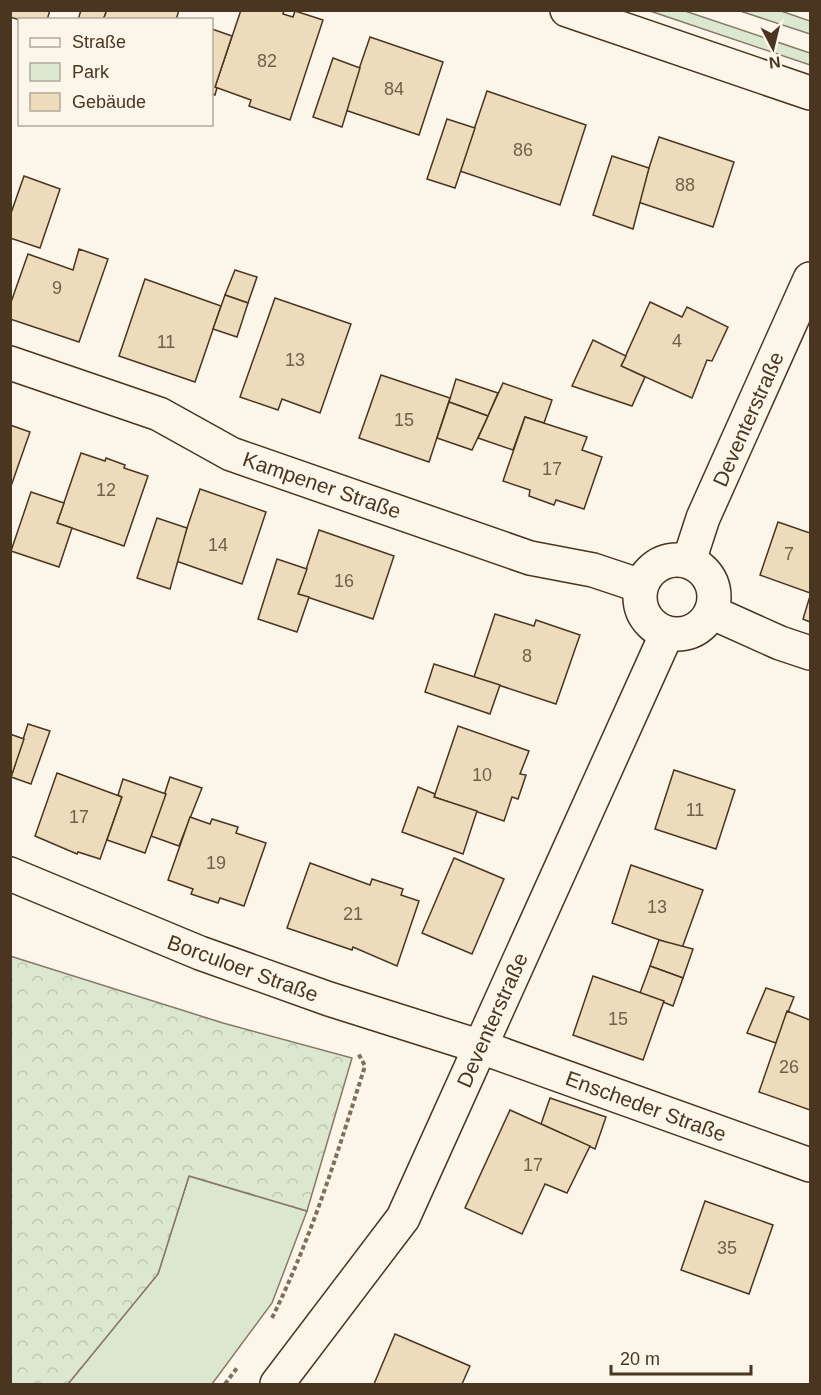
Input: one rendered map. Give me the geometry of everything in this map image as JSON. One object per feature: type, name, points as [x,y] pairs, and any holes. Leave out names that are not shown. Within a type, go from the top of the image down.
[{"type":"street","points":[[567,10],[810,93]]},
{"type":"street","name":"Deventerstraße","points":[[689,561],[704,518],[810,279]]},
{"type":"street","name":"Kampener Straße","points":[[10,363],[159,414],[231,454],[530,558],[593,570],[641,586]]},
{"type":"street","points":[[689,561],[700,567],[713,588],[711,612],[695,630],[684,634],[667,633],[650,623],[643,613],[640,601],[641,586],[653,568],[664,562],[689,561]]},
{"type":"street","points":[[711,612],[780,643],[810,653]]},
{"type":"street","name":"Deventerstraße","points":[[276,1384],[403,1218],[667,633]]},
{"type":"street","name":"Borculoer Straße","points":[[10,874],[200,953],[328,999],[481,1047]]},
{"type":"street","name":"Enscheder Straße","points":[[481,1047],[810,1165]]},
{"type":"path","points":[[268,1327],[297,1267],[331,1172],[365,1065],[354,1044]]},
{"type":"path","points":[[225,1384],[239,1365]]},
{"type":"green space","points":[[650,11],[685,11],[810,53],[810,65]]},
{"type":"green space","points":[[740,11],[781,11],[810,21],[810,34]]},
{"type":"green space","points":[[10,956],[223,1023],[352,1058],[307,1211],[189,1176],[158,1274],[68,1384],[11,1384]]},
{"type":"green space","points":[[189,1176],[307,1211],[272,1303],[212,1384],[68,1384],[158,1274]]},
{"type":"building","points":[[10,10],[50,10],[48,18],[18,19],[10,17]]},
{"type":"building","points":[[81,10],[107,10],[104,18],[79,18]]},
{"type":"building","points":[[107,10],[179,10],[177,18],[104,18]]},
{"type":"building","points":[[241,10],[284,10],[283,14],[293,17],[295,11],[323,20],[290,120],[249,106],[251,100],[215,87]]},
{"type":"building","points":[[213,29],[232,36],[215,87],[217,88],[215,95],[213,94]]},
{"type":"building","points":[[370,37],[443,62],[419,135],[345,110]]},
{"type":"building","points":[[333,58],[360,68],[342,127],[313,117]]},
{"type":"building","points":[[487,91],[586,125],[560,205],[460,171]]},
{"type":"building","points":[[447,119],[475,128],[455,188],[427,179]]},
{"type":"building","points":[[659,137],[734,162],[713,227],[638,202]]},
{"type":"building","points":[[612,156],[649,168],[633,229],[593,215]]},
{"type":"building","points":[[24,176],[60,189],[40,248],[10,238],[10,216]]},
{"type":"building","points":[[79,249],[108,259],[79,342],[10,319],[10,305],[28,254],[73,270]]},
{"type":"building","points":[[235,270],[257,277],[248,303],[225,295]]},
{"type":"building","points":[[145,279],[221,306],[195,382],[119,356]]},
{"type":"building","points":[[225,295],[248,303],[237,337],[213,329]]},
{"type":"building","points":[[275,298],[351,324],[320,413],[282,399],[278,410],[240,397]]},
{"type":"building","points":[[650,302],[682,317],[687,307],[728,327],[712,361],[707,360],[692,398],[621,366]]},
{"type":"building","points":[[593,340],[626,356],[621,366],[645,377],[632,406],[572,386]]},
{"type":"building","points":[[381,375],[450,398],[429,462],[359,438]]},
{"type":"building","points":[[456,379],[498,393],[488,416],[449,402]]},
{"type":"building","points":[[503,383],[552,400],[544,423],[525,417],[513,450],[478,438]]},
{"type":"building","points":[[449,402],[488,416],[472,450],[437,438]]},
{"type":"building","points":[[525,417],[587,437],[582,450],[602,457],[584,509],[556,500],[554,505],[529,496],[530,490],[503,481]]},
{"type":"building","points":[[10,425],[30,432],[10,489]]},
{"type":"building","points":[[81,453],[105,461],[106,458],[125,465],[124,468],[148,476],[124,546],[57,523]]},
{"type":"building","points":[[200,489],[266,512],[242,584],[176,561]]},
{"type":"building","points":[[31,492],[64,503],[57,523],[72,528],[59,567],[11,551]]},
{"type":"building","points":[[157,518],[187,528],[170,589],[137,578]]},
{"type":"building","points":[[778,522],[810,533],[810,593],[760,575]]},
{"type":"building","points":[[319,530],[394,556],[373,619],[298,594]]},
{"type":"building","points":[[277,559],[307,569],[298,594],[309,597],[297,632],[258,619]]},
{"type":"building","points":[[810,596],[810,622],[803,619]]},
{"type":"building","points":[[495,614],[534,626],[536,620],[580,635],[556,704],[474,677]]},
{"type":"building","points":[[434,664],[500,685],[490,714],[425,692]]},
{"type":"building","points":[[28,724],[50,731],[31,784],[11,777]]},
{"type":"building","points":[[458,726],[529,751],[520,774],[526,775],[518,799],[512,797],[504,821],[434,797]]},
{"type":"building","points":[[10,734],[24,739],[10,780]]},
{"type":"building","points":[[674,770],[735,790],[716,849],[655,829]]},
{"type":"building","points":[[57,773],[122,797],[100,859],[78,852],[77,854],[35,836]]},
{"type":"building","points":[[170,777],[202,788],[179,846],[151,836]]},
{"type":"building","points":[[123,779],[166,794],[145,853],[107,840],[122,797],[118,795]]},
{"type":"building","points":[[418,787],[435,794],[434,797],[477,811],[463,854],[402,832]]},
{"type":"building","points":[[190,817],[210,824],[212,819],[238,827],[236,833],[266,843],[244,906],[220,898],[218,903],[191,894],[193,889],[168,880]]},
{"type":"building","points":[[454,858],[504,879],[472,954],[422,933]]},
{"type":"building","points":[[310,863],[370,885],[372,879],[403,889],[401,895],[419,901],[397,966],[353,947],[352,950],[287,928]]},
{"type":"building","points":[[631,865],[703,890],[682,948],[612,923]]},
{"type":"building","points":[[659,940],[693,949],[683,978],[650,966]]},
{"type":"building","points":[[650,966],[683,978],[673,1006],[640,993]]},
{"type":"building","points":[[593,976],[664,1001],[643,1060],[573,1035]]},
{"type":"building","points":[[766,988],[794,997],[776,1043],[747,1033]]},
{"type":"building","points":[[787,1011],[810,1020],[810,1110],[759,1092]]},
{"type":"building","points":[[550,1098],[606,1117],[595,1149],[541,1124]]},
{"type":"building","points":[[510,1110],[590,1146],[567,1193],[545,1184],[522,1234],[465,1208]]},
{"type":"building","points":[[705,1201],[773,1225],[749,1294],[681,1270]]},
{"type":"building","points":[[395,1334],[470,1366],[462,1384],[374,1384]]}]
